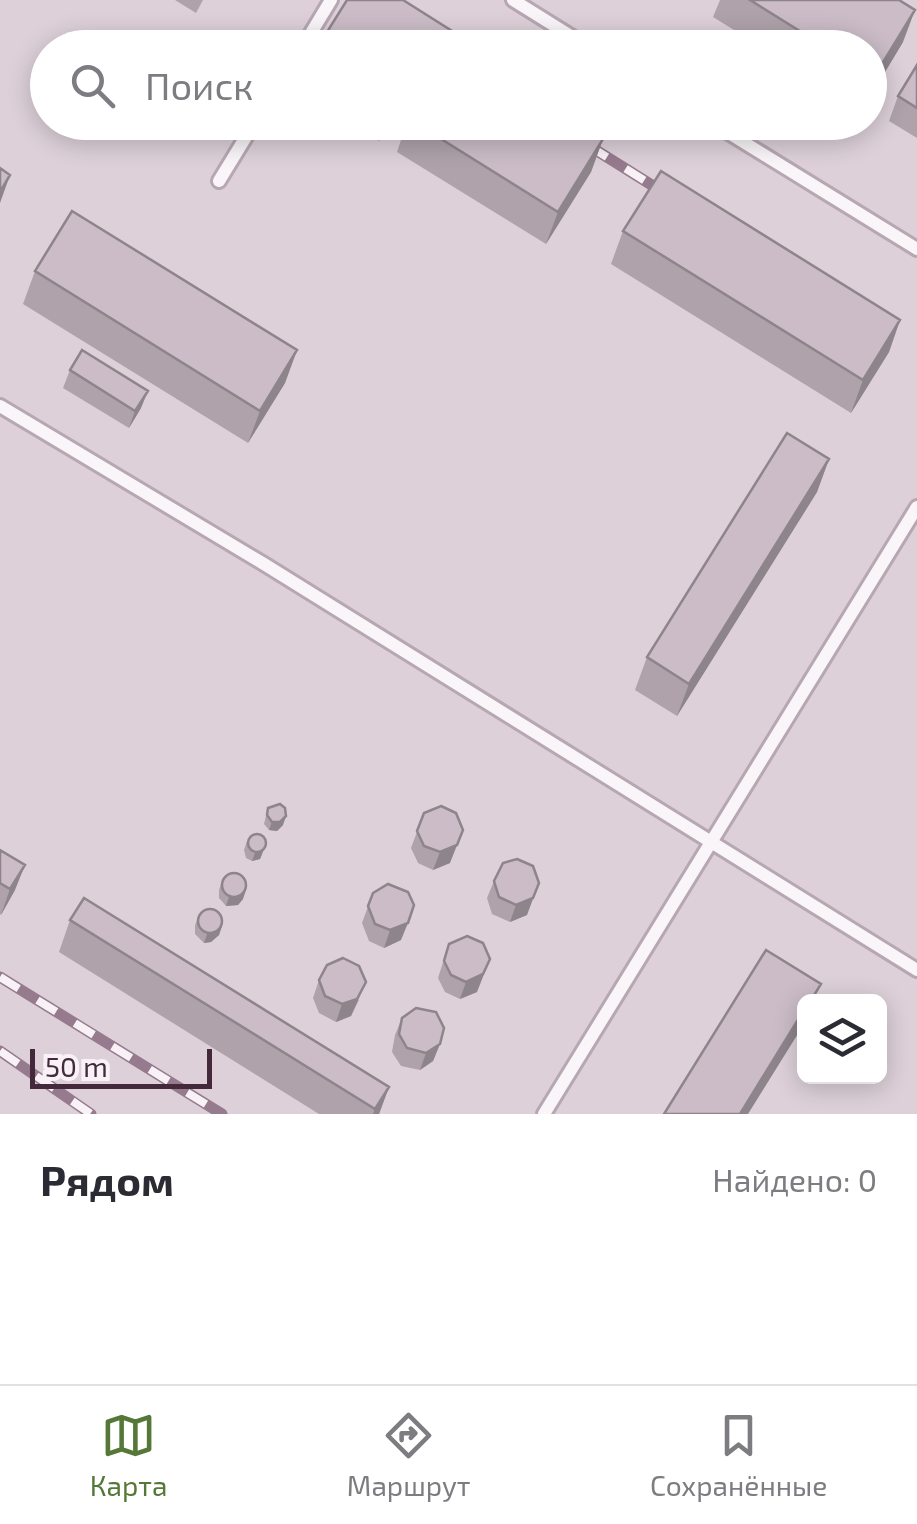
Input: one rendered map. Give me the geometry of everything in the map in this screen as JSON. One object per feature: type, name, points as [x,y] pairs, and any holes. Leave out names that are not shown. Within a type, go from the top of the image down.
[{"type":"lane","points":[[313,30],[331,0]]},
{"type":"lane","points":[[513,0],[561,30]]},
{"type":"lane","points":[[220,181],[245,140]]},
{"type":"lane","points":[[740,140],[917,249]]},
{"type":"lane","points":[[0,406],[264,564],[917,970]]},
{"type":"lane","points":[[544,1114],[917,508]]},
{"type":"shaded area","points":[[0,0],[917,0],[917,1114],[0,1114]]},
{"type":"building","points":[[347,0],[403,0],[450,30],[328,30]]},
{"type":"building","points":[[750,0],[899,0],[915,10],[887,56],[887,30],[798,30]]},
{"type":"building","points":[[917,65],[917,108],[898,96]]},
{"type":"building","points":[[443,140],[602,140],[558,212]]},
{"type":"building","points":[[0,168],[10,175],[0,192]]},
{"type":"building","points":[[661,171],[900,320],[863,380],[623,231]]},
{"type":"building","points":[[72,211],[297,350],[260,411],[35,271]]},
{"type":"building","points":[[82,350],[148,391],[135,411],[70,370]]},
{"type":"building","points":[[787,433],[829,459],[689,684],[647,657]]},
{"type":"building","points":[[280,804],[286,816],[280,822],[272,822],[268,808]]},
{"type":"building","points":[[441,806],[456,813],[463,830],[457,845],[440,852],[424,846],[417,831],[424,813]]},
{"type":"building","points":[[257,834],[264,836],[264,850],[257,852],[250,850],[248,843],[250,836]]},
{"type":"building","points":[[0,850],[25,865],[10,889],[0,883]]},
{"type":"building","points":[[517,859],[533,866],[539,883],[533,898],[516,905],[499,897],[494,881],[503,863]]},
{"type":"building","points":[[234,873],[243,876],[243,894],[234,897],[225,894],[222,885],[225,876]]},
{"type":"building","points":[[388,884],[408,892],[414,905],[408,923],[390,930],[375,924],[368,906],[373,893]]},
{"type":"building","points":[[84,898],[389,1087],[375,1109],[70,920]]},
{"type":"building","points":[[210,909],[219,912],[219,930],[210,933],[201,930],[198,921],[201,912]]},
{"type":"building","points":[[467,936],[483,943],[490,959],[483,974],[466,982],[451,975],[444,961],[449,944]]},
{"type":"building","points":[[766,950],[821,984],[815,994],[797,994],[797,1021],[740,1114],[664,1114]]},
{"type":"building","points":[[343,958],[359,966],[366,982],[357,999],[342,1004],[325,996],[319,980],[327,965]]},
{"type":"building","points":[[416,1008],[436,1012],[444,1028],[440,1044],[426,1053],[407,1048],[399,1034],[402,1018]]},
{"type":"railway","points":[[580,140],[674,199]]},
{"type":"railway","points":[[0,977],[222,1114]]},
{"type":"railway","points":[[0,1051],[91,1114]]}]
